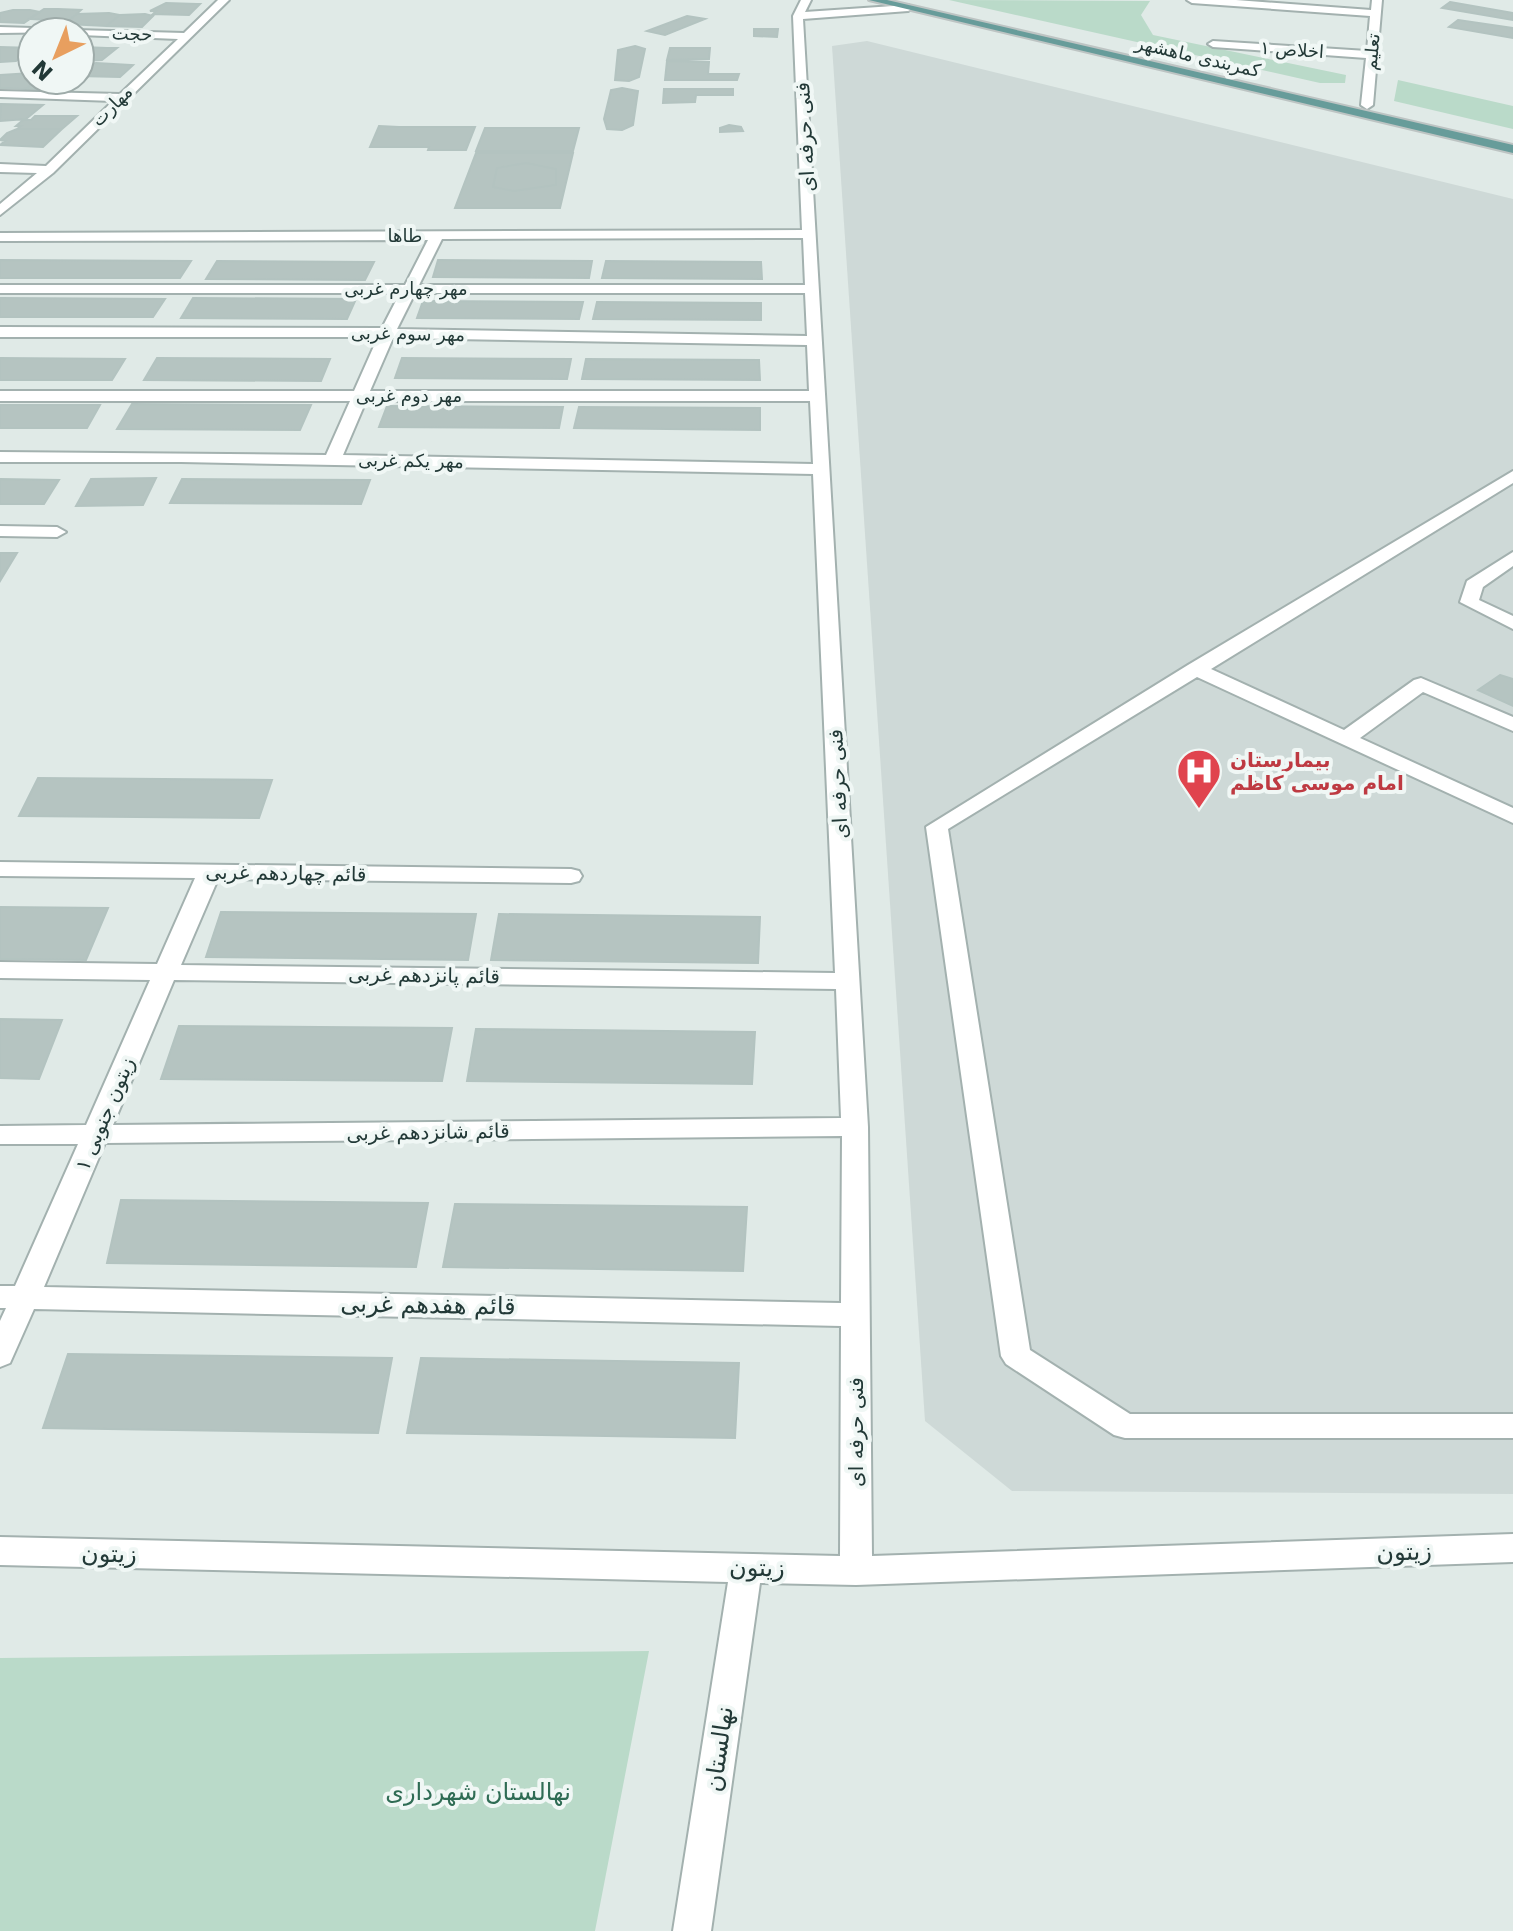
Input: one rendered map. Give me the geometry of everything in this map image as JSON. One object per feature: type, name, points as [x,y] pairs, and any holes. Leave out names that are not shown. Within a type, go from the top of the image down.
[{"type":"main road","name":"کمربندی ماهشهر","points":[[874,0],[911,4],[1513,138]]},
{"type":"main road","name":"کمربندی ماهشهر","points":[[911,4],[1513,149]]},
{"type":"street","name":"مهارت","points":[[0,211],[49,170],[224,0]]},
{"type":"street","points":[[1192,0],[1376,6]]},
{"type":"street","points":[[802,8],[911,4]]},
{"type":"street","name":"تعلیم","points":[[1367,105],[1376,6]]},
{"type":"street","name":"فنی حرفه ای","points":[[802,8],[812,289],[855,1127],[856,1571]]},
{"type":"street","name":"حجت","points":[[96,33],[184,36]]},
{"type":"street","name":"اخلاص ۱","points":[[1213,44],[1372,55]]},
{"type":"street","points":[[0,94],[120,98]]},
{"type":"street","points":[[0,168],[49,170]]},
{"type":"street","name":"طاها","points":[[0,237],[810,234]]},
{"type":"street","points":[[332,460],[387,333],[437,236]]},
{"type":"street","name":"مهر چهارم غربی","points":[[0,289],[812,289]]},
{"type":"street","name":"مهر سوم غربی","points":[[0,332],[387,333],[815,341]]},
{"type":"street","name":"مهر دوم غربی","points":[[0,396],[818,396]]},
{"type":"street","name":"مهر یکم غربی","points":[[0,457],[822,469]]},
{"type":"street","points":[[1513,476],[937,827],[1016,1356],[1125,1426],[1513,1426]]},
{"type":"street","points":[[0,531],[57,532]]},
{"type":"street","points":[[1513,557],[1474,585],[1469,602],[1513,623]]},
{"type":"street","points":[[1195,669],[1513,816]]},
{"type":"street","points":[[1345,739],[1421,684],[1513,725]]},
{"type":"street","name":"قائم چهاردهم غربی","points":[[0,869],[571,876]]},
{"type":"street","name":"زیتون جنوبی ۱","points":[[0,1355],[13,1296],[95,1136],[209,872]]},
{"type":"street","name":"قائم پانزدهم غربی","points":[[0,970],[848,981]]},
{"type":"street","name":"قائم شانزدهم غربی","points":[[0,1135],[855,1127]]},
{"type":"street","name":"قائم هفدهم غربی","points":[[13,1296],[855,1315]]},
{"type":"street","name":"زیتون","points":[[0,1551],[856,1571],[1513,1548]]},
{"type":"street","name":"نهالستان","points":[[692,1931],[746,1568]]},
{"type":"shaded area","name":"بیمارستان امام موسی کاظم","points":[[867,41],[1513,199],[1513,1494],[1012,1491],[925,1421],[832,46]]},
{"type":"green space","points":[[949,0],[1150,1],[1141,15],[1153,35],[1346,75],[1345,83],[1320,83]]},
{"type":"green space","points":[[1398,80],[1513,106],[1513,129],[1394,101]]},
{"type":"green space","name":"نهالستان شهرداری","points":[[649,1651],[595,1931],[0,1931],[0,1658]]},
{"type":"building","points":[[1450,2],[1513,13],[1513,20],[1442,8]]},
{"type":"building","points":[[166,3],[200,4],[189,15],[153,14],[156,11],[150,11]]},
{"type":"building","points":[[44,9],[81,10],[74,16],[34,16]]},
{"type":"building","points":[[13,10],[40,12],[34,16],[16,16],[16,23],[0,22],[0,13]]},
{"type":"building","points":[[120,15],[106,26],[96,26],[96,16],[74,16]]},
{"type":"building","points":[[120,15],[153,16],[142,27],[106,26]]},
{"type":"building","points":[[687,16],[705,19],[665,35],[647,31]]},
{"type":"building","points":[[1458,20],[1513,28],[1513,38],[1449,27]]},
{"type":"building","points":[[754,29],[778,29],[777,37],[754,36]]},
{"type":"building","points":[[635,46],[645,49],[639,77],[629,81],[615,80],[618,50]]},
{"type":"building","points":[[0,47],[16,48],[16,61],[0,62]]},
{"type":"building","points":[[96,47],[117,48],[102,60],[96,60]]},
{"type":"building","points":[[670,48],[710,48],[709,59],[667,60]]},
{"type":"building","points":[[667,61],[709,62],[708,74],[739,74],[737,80],[665,80]]},
{"type":"building","points":[[96,63],[133,65],[120,77],[96,76]]},
{"type":"building","points":[[16,74],[16,89],[0,88],[0,75]]},
{"type":"building","points":[[622,88],[638,91],[633,125],[622,130],[607,129],[604,119],[611,90]]},
{"type":"building","points":[[664,89],[733,89],[733,95],[696,95],[695,102],[663,103]]},
{"type":"building","points":[[1,104],[43,105],[26,119],[0,121]]},
{"type":"building","points":[[35,116],[77,116],[62,129],[17,129],[21,126],[16,126],[23,120],[31,120]]},
{"type":"building","points":[[729,125],[741,127],[743,131],[720,132],[720,128]]},
{"type":"building","points":[[379,126],[475,127],[466,150],[428,150],[429,147],[370,147]]},
{"type":"building","points":[[485,128],[579,128],[573,151],[476,151]]},
{"type":"building","points":[[17,129],[62,129],[43,147],[0,145],[5,141],[0,140],[7,133]]},
{"type":"building","points":[[476,153],[573,153],[560,208],[455,208]]},
{"type":"building","points":[[526,163],[556,169],[556,185],[514,191],[493,187],[497,168]]},
{"type":"building","points":[[0,260],[191,261],[180,278],[0,278]]},
{"type":"building","points":[[438,260],[592,261],[589,278],[433,277]]},
{"type":"building","points":[[217,261],[374,262],[365,280],[206,279]]},
{"type":"building","points":[[606,261],[761,262],[762,279],[602,278]]},
{"type":"building","points":[[0,298],[165,299],[153,317],[0,317]]},
{"type":"building","points":[[193,298],[356,299],[347,319],[181,318]]},
{"type":"building","points":[[423,301],[583,302],[579,319],[417,318]]},
{"type":"building","points":[[597,302],[761,303],[761,320],[593,319]]},
{"type":"building","points":[[0,358],[125,359],[112,380],[0,380]]},
{"type":"building","points":[[157,358],[330,359],[321,381],[144,380]]},
{"type":"building","points":[[402,358],[571,359],[567,379],[395,378]]},
{"type":"building","points":[[586,359],[759,360],[760,380],[582,379]]},
{"type":"building","points":[[132,404],[311,405],[300,430],[117,429]]},
{"type":"building","points":[[0,405],[100,405],[87,428],[0,428]]},
{"type":"building","points":[[387,406],[563,407],[559,428],[379,427]]},
{"type":"building","points":[[579,407],[760,408],[760,430],[574,428]]},
{"type":"building","points":[[156,478],[143,505],[76,506],[91,479]]},
{"type":"building","points":[[0,479],[59,480],[44,504],[0,504]]},
{"type":"building","points":[[182,479],[370,480],[361,504],[170,503]]},
{"type":"building","points":[[0,553],[17,553],[0,581]]},
{"type":"building","points":[[1500,675],[1513,679],[1513,706],[1478,690]]},
{"type":"building","points":[[38,778],[272,780],[259,818],[19,816]]},
{"type":"building","points":[[0,907],[108,908],[86,960],[0,959]]},
{"type":"building","points":[[221,912],[476,914],[468,960],[206,957]]},
{"type":"building","points":[[499,914],[760,917],[758,963],[491,960]]},
{"type":"building","points":[[0,1019],[62,1020],[39,1079],[0,1078]]},
{"type":"building","points":[[179,1026],[452,1028],[442,1081],[161,1079]]},
{"type":"building","points":[[476,1029],[755,1032],[752,1084],[467,1081]]},
{"type":"building","points":[[121,1200],[428,1203],[416,1267],[107,1263]]},
{"type":"building","points":[[455,1204],[747,1207],[743,1271],[443,1267]]},
{"type":"building","points":[[68,1354],[392,1358],[378,1433],[43,1428]]},
{"type":"building","points":[[421,1358],[739,1363],[735,1438],[407,1433]]},
{"type":"place","name":"بیمارستان امام موسی کاظم","points":[[1199,810]]}]
